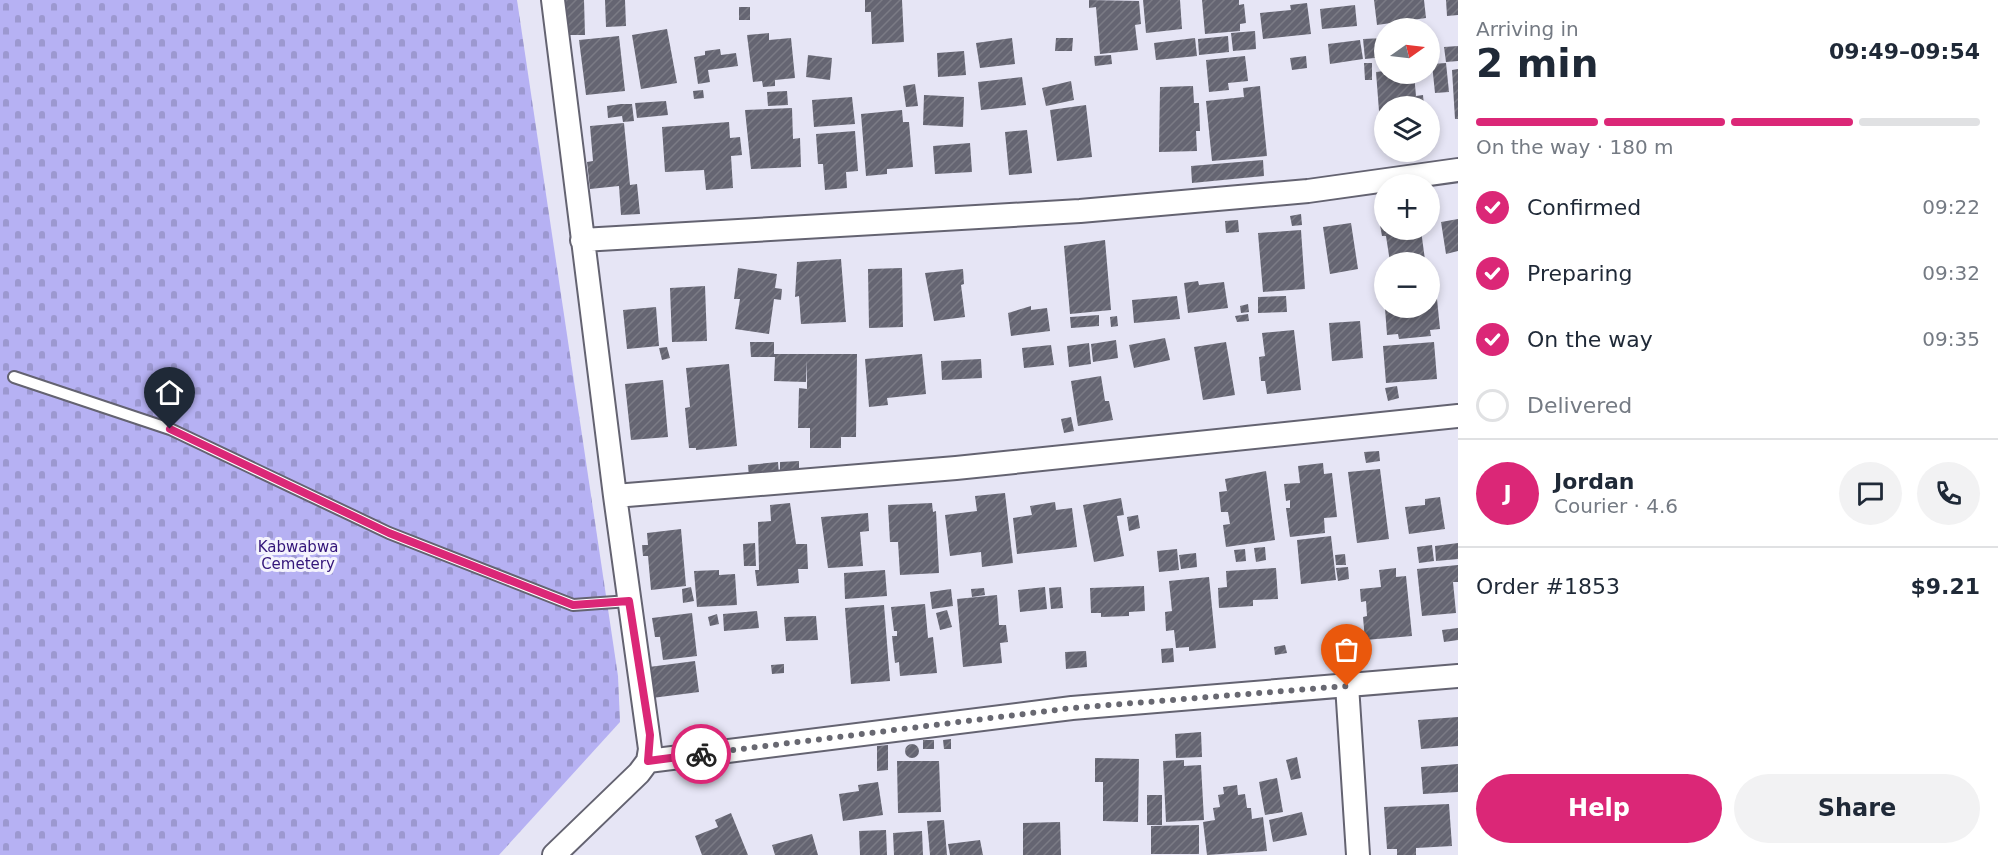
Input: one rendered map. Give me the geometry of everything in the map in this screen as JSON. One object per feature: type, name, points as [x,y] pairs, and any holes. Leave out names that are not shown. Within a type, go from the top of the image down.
[{"type":"street","points":[[553,0],[615,496],[650,735],[648,761]]},
{"type":"street","points":[[582,240],[1080,210],[1308,191],[1458,170]]},
{"type":"street","points":[[615,496],[956,468],[1458,416]]},
{"type":"street","points":[[554,855],[648,761],[1072,708],[1458,676]]},
{"type":"street","points":[[1347,686],[1358,855]]},
{"type":"lane","points":[[14,377],[170,429],[389,533],[573,605],[629,601]]},
{"type":"green space","name":"Kabwabwa Cemetery","points":[[0,0],[517,0],[618,676],[620,722],[499,855],[0,855]]},
{"type":"building","points":[[566,0],[584,0],[585,35],[566,35]]},
{"type":"building","points":[[605,0],[625,0],[626,26],[606,27]]},
{"type":"building","points":[[865,0],[902,0],[904,42],[872,44],[871,12],[865,12]]},
{"type":"building","points":[[1089,0],[1139,1],[1141,24],[1135,25],[1138,50],[1100,54],[1096,7],[1089,8]]},
{"type":"building","points":[[1143,0],[1180,0],[1182,29],[1146,33]]},
{"type":"building","points":[[1202,0],[1239,0],[1239,5],[1244,4],[1246,23],[1240,24],[1240,31],[1205,34]]},
{"type":"building","points":[[1374,0],[1424,0],[1426,18],[1376,18]]},
{"type":"building","points":[[1446,0],[1458,0],[1458,15],[1447,16]]},
{"type":"building","points":[[1307,3],[1311,34],[1263,39],[1260,13],[1291,10],[1290,5]]},
{"type":"building","points":[[1355,5],[1357,26],[1322,29],[1320,9]]},
{"type":"building","points":[[739,7],[750,7],[750,20],[739,20]]},
{"type":"building","points":[[667,29],[677,83],[641,89],[632,35]]},
{"type":"building","points":[[1255,31],[1256,49],[1233,51],[1231,33]]},
{"type":"building","points":[[769,33],[769,40],[791,38],[795,78],[775,80],[775,86],[763,87],[762,81],[753,82],[747,35]]},
{"type":"building","points":[[619,36],[625,91],[586,95],[579,40]]},
{"type":"building","points":[[1228,36],[1229,52],[1199,55],[1198,39]]},
{"type":"building","points":[[1012,38],[1015,64],[980,68],[976,43]]},
{"type":"building","points":[[1056,38],[1073,38],[1072,51],[1055,51]]},
{"type":"building","points":[[1195,38],[1197,56],[1156,60],[1154,43]]},
{"type":"building","points":[[1374,38],[1374,58],[1365,59],[1363,39]]},
{"type":"building","points":[[1360,40],[1363,59],[1330,64],[1328,44]]},
{"type":"building","points":[[1458,46],[1458,61],[1446,62],[1444,47]]},
{"type":"building","points":[[720,49],[721,55],[736,53],[738,66],[708,70],[710,82],[698,84],[694,57],[705,55],[705,51]]},
{"type":"building","points":[[964,51],[966,75],[938,77],[937,53]]},
{"type":"building","points":[[808,55],[832,58],[830,80],[806,77]]},
{"type":"building","points":[[1111,55],[1112,64],[1095,66],[1094,56]]},
{"type":"building","points":[[1245,56],[1248,81],[1228,83],[1229,90],[1209,92],[1206,60]]},
{"type":"building","points":[[1306,56],[1307,68],[1292,70],[1290,58]]},
{"type":"building","points":[[1364,63],[1372,63],[1372,80],[1365,80]]},
{"type":"building","points":[[1440,63],[1446,63],[1449,92],[1435,93],[1434,84],[1440,84]]},
{"type":"building","points":[[1458,69],[1458,119],[1455,119],[1452,70]]},
{"type":"building","points":[[1022,77],[1026,105],[981,110],[978,82]]},
{"type":"building","points":[[1071,81],[1074,100],[1046,106],[1042,88]]},
{"type":"building","points":[[915,84],[918,106],[906,107],[903,86]]},
{"type":"building","points":[[1377,84],[1415,84],[1416,96],[1378,96]]},
{"type":"building","points":[[1193,86],[1194,103],[1199,103],[1200,131],[1196,131],[1197,151],[1159,152],[1160,87]]},
{"type":"building","points":[[1260,86],[1267,156],[1212,161],[1206,101],[1244,97],[1243,88]]},
{"type":"building","points":[[703,90],[704,98],[694,99],[693,91]]},
{"type":"building","points":[[787,91],[788,105],[768,106],[767,92]]},
{"type":"building","points":[[924,95],[964,97],[963,127],[923,125]]},
{"type":"building","points":[[852,97],[855,124],[814,127],[812,100]]},
{"type":"building","points":[[666,101],[668,115],[637,118],[635,103]]},
{"type":"building","points":[[632,104],[634,121],[623,122],[622,116],[608,118],[607,106]]},
{"type":"building","points":[[1086,105],[1092,157],[1057,161],[1050,110]]},
{"type":"building","points":[[792,108],[793,139],[800,138],[801,167],[751,169],[745,110]]},
{"type":"building","points":[[902,110],[903,122],[909,122],[913,167],[887,169],[887,174],[866,176],[861,114]]},
{"type":"building","points":[[729,122],[730,138],[740,137],[742,155],[731,156],[733,188],[706,190],[704,170],[665,172],[662,127]]},
{"type":"building","points":[[624,123],[630,185],[637,184],[640,214],[621,215],[619,186],[590,189],[587,162],[593,161],[590,126]]},
{"type":"building","points":[[1027,130],[1032,173],[1009,175],[1005,132]]},
{"type":"building","points":[[855,131],[858,171],[846,172],[847,188],[825,190],[823,164],[818,164],[816,134]]},
{"type":"building","points":[[970,143],[972,172],[935,174],[933,146]]},
{"type":"building","points":[[1263,160],[1264,176],[1192,183],[1191,166]]},
{"type":"building","points":[[1301,214],[1302,225],[1292,226],[1290,216]]},
{"type":"building","points":[[1458,219],[1458,251],[1446,254],[1441,222]]},
{"type":"building","points":[[1238,220],[1239,232],[1226,233],[1225,221]]},
{"type":"building","points":[[1351,223],[1358,269],[1330,274],[1323,227]]},
{"type":"building","points":[[1301,230],[1305,289],[1263,292],[1258,233]]},
{"type":"building","points":[[1105,240],[1111,310],[1070,314],[1064,246]]},
{"type":"building","points":[[1387,240],[1422,240],[1424,252],[1388,252]]},
{"type":"building","points":[[841,259],[846,322],[801,324],[799,296],[795,297],[797,262]]},
{"type":"building","points":[[738,268],[777,274],[775,288],[782,289],[781,300],[774,299],[769,334],[735,329],[740,299],[734,299]]},
{"type":"building","points":[[902,268],[903,327],[869,328],[868,269]]},
{"type":"building","points":[[963,269],[964,284],[961,285],[965,317],[934,321],[925,273]]},
{"type":"building","points":[[1198,281],[1199,285],[1224,282],[1228,308],[1188,313],[1184,283]]},
{"type":"building","points":[[705,286],[707,341],[672,342],[670,288]]},
{"type":"building","points":[[1177,296],[1180,319],[1134,323],[1132,300]]},
{"type":"building","points":[[1286,296],[1287,312],[1258,313],[1258,297]]},
{"type":"building","points":[[1248,304],[1249,312],[1241,313],[1240,306]]},
{"type":"building","points":[[1031,306],[1031,310],[1047,308],[1050,331],[1011,336],[1008,313]]},
{"type":"building","points":[[656,307],[659,346],[627,349],[623,310]]},
{"type":"building","points":[[1248,314],[1249,321],[1237,322],[1235,316]]},
{"type":"building","points":[[1099,315],[1099,326],[1071,328],[1070,317]]},
{"type":"building","points":[[1117,316],[1118,326],[1111,327],[1110,317]]},
{"type":"building","points":[[1386,318],[1439,318],[1440,329],[1430,330],[1431,336],[1399,339],[1398,334],[1387,335]]},
{"type":"building","points":[[1360,321],[1363,358],[1332,361],[1329,323]]},
{"type":"building","points":[[1294,330],[1301,390],[1267,394],[1265,381],[1261,381],[1259,357],[1265,356],[1262,333]]},
{"type":"building","points":[[1165,338],[1170,360],[1134,368],[1129,345]]},
{"type":"building","points":[[1116,340],[1118,358],[1093,362],[1091,344]]},
{"type":"building","points":[[750,342],[774,342],[774,354],[857,354],[856,437],[841,437],[841,448],[810,448],[810,428],[798,428],[799,388],[807,389],[807,360],[806,382],[774,381],[775,357],[751,357]]},
{"type":"building","points":[[1226,342],[1235,395],[1203,400],[1194,347]]},
{"type":"building","points":[[1434,342],[1437,379],[1386,383],[1383,346]]},
{"type":"building","points":[[1089,343],[1091,364],[1069,367],[1067,346]]},
{"type":"building","points":[[1051,345],[1054,365],[1024,368],[1022,348]]},
{"type":"building","points":[[667,347],[670,358],[662,360],[659,348]]},
{"type":"building","points":[[922,354],[926,394],[887,398],[888,405],[869,407],[865,359]]},
{"type":"building","points":[[981,359],[982,378],[942,380],[941,361]]},
{"type":"building","points":[[729,364],[737,446],[696,450],[696,448],[689,448],[685,408],[690,407],[686,368]]},
{"type":"building","points":[[1101,376],[1105,401],[1109,401],[1113,420],[1078,426],[1071,381]]},
{"type":"building","points":[[663,380],[668,437],[631,440],[625,384]]},
{"type":"building","points":[[1397,386],[1399,398],[1388,401],[1385,388]]},
{"type":"building","points":[[1071,417],[1074,431],[1064,433],[1061,419]]},
{"type":"building","points":[[1379,451],[1380,461],[1366,463],[1364,452]]},
{"type":"building","points":[[799,461],[799,473],[780,474],[780,462]]},
{"type":"building","points":[[778,462],[779,475],[749,477],[748,465]]},
{"type":"building","points":[[1323,463],[1324,474],[1332,473],[1337,517],[1324,518],[1325,533],[1290,537],[1286,508],[1290,508],[1290,500],[1286,501],[1284,484],[1300,483],[1298,466]]},
{"type":"building","points":[[1380,469],[1389,539],[1357,543],[1348,472]]},
{"type":"building","points":[[1266,471],[1275,540],[1226,547],[1223,525],[1230,524],[1228,512],[1221,512],[1219,492],[1227,491],[1225,479]]},
{"type":"building","points":[[1005,493],[1013,563],[982,567],[981,552],[950,556],[945,515],[977,511],[975,496]]},
{"type":"building","points":[[1440,497],[1445,529],[1409,534],[1405,507],[1425,505],[1425,499]]},
{"type":"building","points":[[1121,498],[1124,515],[1117,516],[1124,556],[1094,562],[1083,505]]},
{"type":"building","points":[[1055,502],[1056,510],[1072,508],[1077,547],[1017,554],[1013,518],[1032,515],[1030,506]]},
{"type":"building","points":[[790,503],[796,544],[807,544],[808,569],[798,569],[799,583],[757,586],[755,570],[759,570],[758,522],[771,521],[770,505]]},
{"type":"building","points":[[932,503],[933,512],[936,511],[939,573],[900,575],[898,542],[890,542],[888,505]]},
{"type":"building","points":[[868,513],[869,531],[860,532],[863,566],[828,568],[821,517]]},
{"type":"building","points":[[1138,515],[1140,528],[1129,531],[1127,517]]},
{"type":"building","points":[[681,529],[686,586],[651,590],[648,556],[643,556],[642,545],[648,545],[647,533]]},
{"type":"building","points":[[1331,536],[1336,580],[1301,584],[1297,540]]},
{"type":"building","points":[[755,543],[756,566],[744,566],[743,544]]},
{"type":"building","points":[[1458,543],[1458,559],[1436,561],[1435,546]]},
{"type":"building","points":[[1432,545],[1434,561],[1419,563],[1417,547]]},
{"type":"building","points":[[1265,547],[1266,560],[1256,562],[1254,548]]},
{"type":"building","points":[[1177,549],[1179,570],[1159,572],[1157,551]]},
{"type":"building","points":[[1245,549],[1246,561],[1236,562],[1234,550]]},
{"type":"building","points":[[1196,553],[1197,567],[1181,569],[1179,555]]},
{"type":"building","points":[[1345,554],[1346,565],[1336,565],[1335,555]]},
{"type":"building","points":[[1458,565],[1458,582],[1453,582],[1456,613],[1422,616],[1417,569]]},
{"type":"building","points":[[1348,567],[1349,579],[1338,581],[1336,568]]},
{"type":"building","points":[[1276,568],[1278,599],[1253,600],[1253,606],[1219,608],[1218,588],[1227,587],[1226,571]]},
{"type":"building","points":[[1396,568],[1396,577],[1406,576],[1412,636],[1365,640],[1363,617],[1367,616],[1366,601],[1361,602],[1360,589],[1381,587],[1379,570]]},
{"type":"building","points":[[719,570],[719,575],[735,574],[737,605],[697,607],[694,571]]},
{"type":"building","points":[[885,570],[887,596],[845,599],[844,573]]},
{"type":"building","points":[[1209,577],[1216,648],[1189,651],[1189,647],[1176,648],[1174,630],[1166,631],[1165,612],[1172,611],[1169,581]]},
{"type":"building","points":[[1144,586],[1145,611],[1129,612],[1129,616],[1101,617],[1101,613],[1091,613],[1090,588]]},
{"type":"building","points":[[691,587],[694,601],[683,603],[682,589]]},
{"type":"building","points":[[1045,587],[1047,609],[1020,612],[1018,590]]},
{"type":"building","points":[[1061,587],[1063,608],[1051,609],[1049,588]]},
{"type":"building","points":[[984,588],[985,595],[972,597],[971,589]]},
{"type":"building","points":[[951,589],[953,606],[932,609],[930,592]]},
{"type":"building","points":[[997,595],[999,625],[1006,625],[1008,642],[1000,643],[1002,663],[963,667],[957,599]]},
{"type":"building","points":[[925,604],[928,638],[933,637],[937,673],[900,676],[899,662],[895,663],[892,636],[897,636],[897,631],[894,631],[891,607]]},
{"type":"building","points":[[884,605],[890,681],[851,684],[845,608]]},
{"type":"building","points":[[947,610],[952,627],[940,630],[936,613]]},
{"type":"building","points":[[757,611],[759,628],[724,631],[723,614]]},
{"type":"building","points":[[692,613],[697,656],[663,660],[660,637],[655,637],[652,618]]},
{"type":"building","points":[[717,614],[719,624],[710,626],[708,617]]},
{"type":"building","points":[[816,616],[818,640],[786,641],[784,617]]},
{"type":"building","points":[[1458,628],[1458,640],[1444,642],[1442,630]]},
{"type":"building","points":[[1348,634],[1351,647],[1337,650],[1335,637]]},
{"type":"building","points":[[1285,645],[1287,653],[1275,655],[1274,647]]},
{"type":"building","points":[[1173,648],[1174,662],[1162,663],[1161,649]]},
{"type":"building","points":[[1086,651],[1087,667],[1066,669],[1065,652]]},
{"type":"building","points":[[695,661],[699,692],[652,698],[649,667]]},
{"type":"building","points":[[784,664],[784,673],[772,674],[771,665]]},
{"type":"building","points":[[1458,717],[1458,746],[1421,749],[1418,720]]},
{"type":"building","points":[[1201,732],[1202,757],[1176,758],[1175,734]]},
{"type":"building","points":[[951,739],[951,749],[944,749],[943,740]]},
{"type":"building","points":[[923,740],[934,740],[934,749],[923,749]]},
{"type":"building","points":[[912,744],[917,746],[919,751],[917,756],[912,758],[907,756],[905,751],[907,746]]},
{"type":"building","points":[[888,745],[888,770],[877,771],[877,746]]},
{"type":"building","points":[[1297,757],[1301,778],[1291,780],[1286,760]]},
{"type":"building","points":[[1095,758],[1139,759],[1138,822],[1103,821],[1103,782],[1095,782]]},
{"type":"building","points":[[1184,760],[1184,766],[1201,765],[1204,820],[1166,822],[1163,761]]},
{"type":"building","points":[[897,761],[939,761],[941,812],[898,813]]},
{"type":"building","points":[[1458,764],[1458,792],[1423,794],[1421,767]]},
{"type":"building","points":[[1277,778],[1283,812],[1265,815],[1259,782]]},
{"type":"building","points":[[878,782],[883,815],[843,821],[839,794],[859,791],[858,785]]},
{"type":"building","points":[[1237,785],[1238,795],[1245,794],[1247,808],[1251,808],[1252,819],[1263,817],[1267,851],[1207,855],[1203,822],[1215,820],[1213,808],[1220,807],[1218,795],[1224,794],[1223,787]]},
{"type":"building","points":[[1147,795],[1162,795],[1162,825],[1147,825]]},
{"type":"building","points":[[1449,804],[1452,846],[1416,848],[1416,855],[1397,855],[1397,849],[1387,849],[1384,807]]},
{"type":"building","points":[[1302,812],[1307,835],[1273,842],[1269,820]]},
{"type":"building","points":[[731,813],[748,855],[702,855],[695,836],[718,827],[715,820]]},
{"type":"building","points":[[944,820],[947,855],[930,855],[927,821]]},
{"type":"building","points":[[1060,822],[1061,855],[1023,855],[1023,823]]},
{"type":"building","points":[[1199,825],[1199,854],[1151,854],[1151,826]]},
{"type":"building","points":[[886,830],[887,855],[860,855],[859,831]]},
{"type":"building","points":[[922,831],[923,855],[894,855],[893,833]]},
{"type":"building","points":[[812,834],[818,855],[775,855],[772,845]]},
{"type":"building","points":[[980,840],[983,855],[950,855],[948,844]]},
{"type":"way so far","points":[[701,754],[1072,708],[1347,686]]},
{"type":"route","points":[[170,429],[389,533],[573,605],[629,601],[650,735],[648,761],[701,754]]}]
